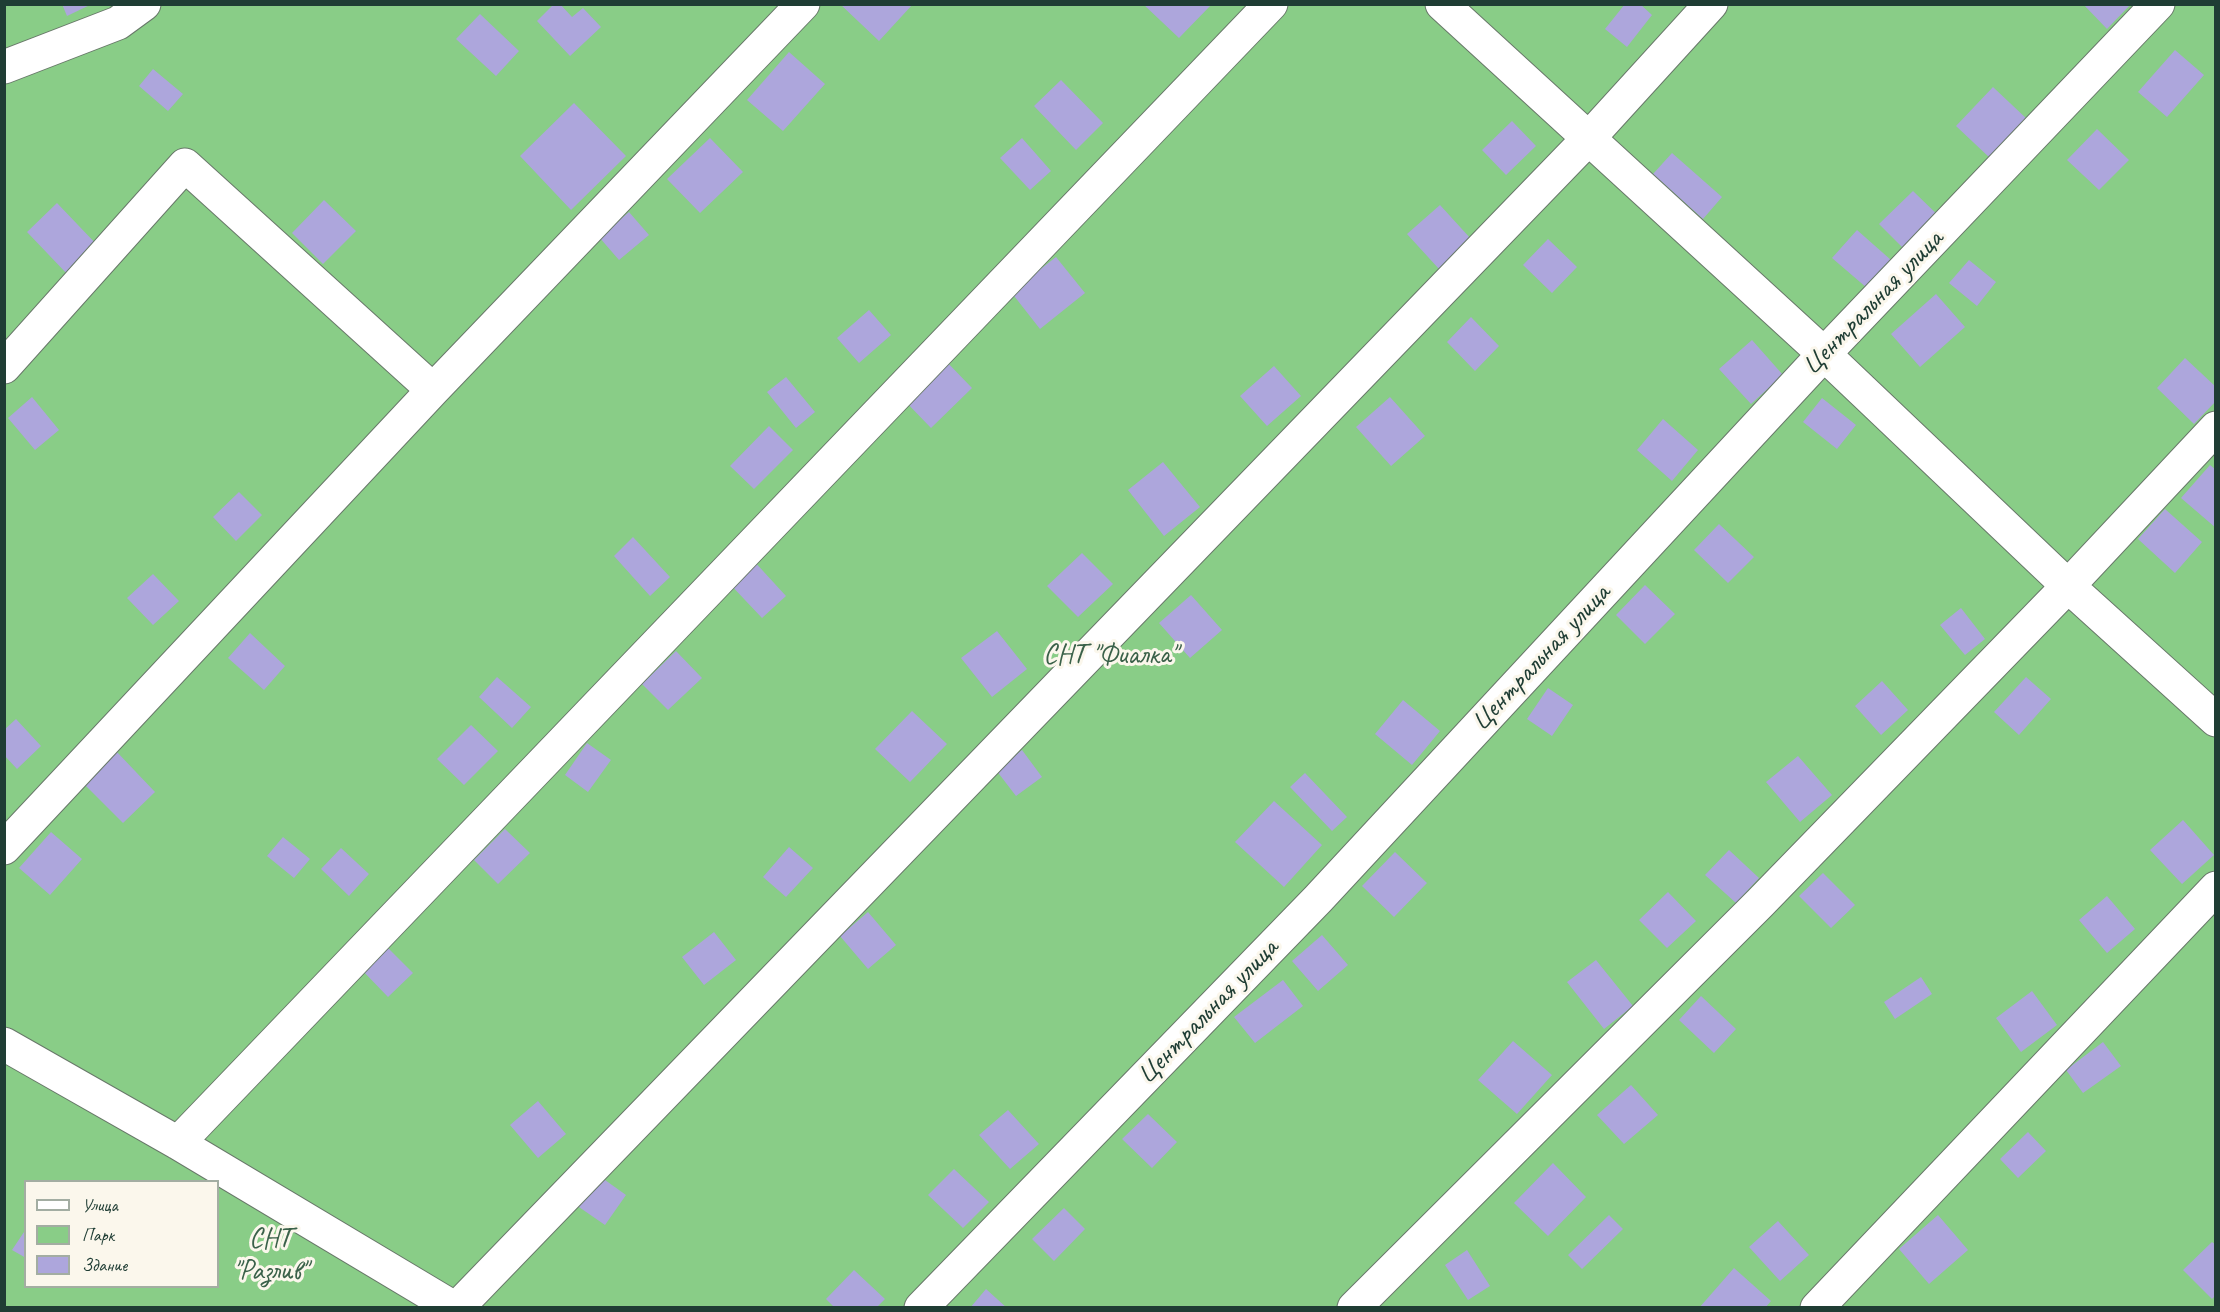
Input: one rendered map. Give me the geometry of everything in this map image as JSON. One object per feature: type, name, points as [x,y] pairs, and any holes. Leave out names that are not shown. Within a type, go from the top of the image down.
[{"type":"street","points":[[4,67],[118,23],[144,4]]},
{"type":"street","points":[[4,848],[433,390],[803,4]]},
{"type":"street","points":[[178,1143],[1271,4]]},
{"type":"street","points":[[1442,4],[1824,354],[2068,586],[2216,720]]},
{"type":"street","points":[[4,1044],[178,1143],[456,1308],[1588,139],[1711,4]]},
{"type":"street","name":"Центральная улица","points":[[921,1308],[1318,898],[1824,354],[2158,4]]},
{"type":"street","points":[[4,367],[185,165],[433,390]]},
{"type":"street","points":[[1354,1308],[1760,903],[2068,586],[2216,428]]},
{"type":"street","points":[[1817,1308],[2216,888]]},
{"type":"green space","name":"СНТ \"Фиалка\"","points":[[5,5],[2215,5],[2215,1307],[5,1308]]},
{"type":"building","points":[[62,4],[92,4],[67,16]]},
{"type":"building","points":[[554,4],[560,4],[572,17],[583,8],[601,27],[570,56],[537,21]]},
{"type":"building","points":[[840,4],[913,4],[879,41]]},
{"type":"building","points":[[1143,4],[1212,4],[1179,38]]},
{"type":"building","points":[[1625,4],[1640,4],[1652,15],[1627,47],[1605,29]]},
{"type":"building","points":[[2083,4],[2131,4],[2107,29]]},
{"type":"building","points":[[480,14],[519,51],[496,76],[456,39]]},
{"type":"building","points":[[2175,50],[2204,75],[2167,117],[2138,92]]},
{"type":"building","points":[[789,52],[825,84],[783,131],[747,100]]},
{"type":"building","points":[[153,69],[183,94],[168,111],[139,86]]},
{"type":"building","points":[[1061,80],[1103,123],[1076,150],[1034,106]]},
{"type":"building","points":[[1993,87],[2028,120],[1991,159],[1956,126]]},
{"type":"building","points":[[574,103],[626,156],[571,210],[520,156]]},
{"type":"building","points":[[1512,121],[1536,146],[1506,175],[1482,150]]},
{"type":"building","points":[[2097,129],[2129,160],[2099,190],[2067,160]]},
{"type":"building","points":[[710,138],[743,172],[700,213],[667,179]]},
{"type":"building","points":[[1022,138],[1051,171],[1030,190],[1000,158]]},
{"type":"building","points":[[1672,153],[1722,197],[1703,219],[1653,174]]},
{"type":"building","points":[[1913,191],[1946,223],[1911,256],[1879,224]]},
{"type":"building","points":[[324,200],[356,231],[323,264],[292,233]]},
{"type":"building","points":[[57,203],[99,247],[69,276],[27,232]]},
{"type":"building","points":[[1440,205],[1471,239],[1439,269],[1407,234]]},
{"type":"building","points":[[629,212],[649,235],[619,260],[599,237]]},
{"type":"building","points":[[1857,230],[1891,260],[1867,288],[1832,258]]},
{"type":"building","points":[[1548,239],[1577,267],[1552,293],[1523,265]]},
{"type":"building","points":[[1056,257],[1085,293],[1040,329],[1011,292]]},
{"type":"building","points":[[1969,260],[1996,282],[1977,306],[1949,283]]},
{"type":"building","points":[[1936,294],[1965,327],[1920,367],[1891,334]]},
{"type":"building","points":[[869,310],[891,335],[859,363],[837,338]]},
{"type":"building","points":[[1471,317],[1499,346],[1475,371],[1447,342]]},
{"type":"building","points":[[1752,340],[1783,375],[1751,404],[1719,369]]},
{"type":"building","points":[[2185,358],[2216,387],[2216,401],[2194,424],[2157,388]]},
{"type":"building","points":[[944,359],[972,388],[931,428],[903,399]]},
{"type":"building","points":[[1274,366],[1301,396],[1267,426],[1240,396]]},
{"type":"building","points":[[786,377],[815,412],[796,428],[767,392]]},
{"type":"building","points":[[32,397],[59,430],[35,450],[8,418]]},
{"type":"building","points":[[1390,397],[1425,436],[1391,466],[1356,427]]},
{"type":"building","points":[[1822,398],[1856,425],[1837,449],[1803,422]]},
{"type":"building","points":[[1663,419],[1698,450],[1672,481],[1637,450]]},
{"type":"building","points":[[769,426],[793,450],[754,489],[730,466]]},
{"type":"building","points":[[1163,462],[1200,507],[1164,536],[1128,490]]},
{"type":"building","points":[[2210,465],[2216,470],[2216,528],[2181,498]]},
{"type":"building","points":[[239,492],[262,515],[236,541],[213,517]]},
{"type":"building","points":[[2165,509],[2202,542],[2175,573],[2138,539]]},
{"type":"building","points":[[1719,524],[1754,557],[1728,583],[1694,550]]},
{"type":"building","points":[[633,537],[670,577],[650,596],[614,556]]},
{"type":"building","points":[[1082,553],[1113,584],[1078,617],[1047,586]]},
{"type":"building","points":[[752,559],[786,596],[762,618],[727,581]]},
{"type":"building","points":[[153,574],[179,601],[153,625],[127,598]]},
{"type":"building","points":[[1645,585],[1675,614],[1645,644],[1616,615]]},
{"type":"building","points":[[1191,595],[1222,630],[1190,658],[1159,623]]},
{"type":"building","points":[[1961,608],[1985,639],[1965,655],[1940,625]]},
{"type":"building","points":[[997,631],[1027,669],[992,697],[961,658]]},
{"type":"building","points":[[250,633],[285,666],[264,690],[228,658]]},
{"type":"building","points":[[676,651],[702,678],[668,710],[642,684]]},
{"type":"building","points":[[497,677],[531,707],[512,728],[479,697]]},
{"type":"building","points":[[2026,677],[2051,699],[2019,735],[1994,712]]},
{"type":"building","points":[[1882,681],[1908,710],[1881,735],[1855,706]]},
{"type":"building","points":[[1548,688],[1573,705],[1552,736],[1527,719]]},
{"type":"building","points":[[1403,700],[1440,731],[1412,765],[1375,734]]},
{"type":"building","points":[[912,711],[947,744],[910,782],[875,749]]},
{"type":"building","points":[[16,719],[41,746],[17,769],[4,755],[4,730]]},
{"type":"building","points":[[471,725],[498,751],[464,785],[437,759]]},
{"type":"building","points":[[587,743],[611,760],[588,792],[565,775]]},
{"type":"building","points":[[1022,750],[1042,777],[1016,796],[996,770]]},
{"type":"building","points":[[116,751],[155,792],[123,823],[83,783]]},
{"type":"building","points":[[1798,756],[1832,795],[1800,822],[1766,782]]},
{"type":"building","points":[[1305,773],[1347,817],[1332,831],[1290,787]]},
{"type":"building","points":[[1274,801],[1322,845],[1284,887],[1235,842]]},
{"type":"building","points":[[2183,820],[2214,855],[2182,884],[2150,850]]},
{"type":"building","points":[[505,829],[530,853],[498,884],[474,860]]},
{"type":"building","points":[[51,832],[82,859],[50,895],[19,868]]},
{"type":"building","points":[[283,837],[310,859],[294,878],[267,856]]},
{"type":"building","points":[[789,847],[813,868],[786,897],[763,877]]},
{"type":"building","points":[[341,848],[369,874],[349,896],[321,869]]},
{"type":"building","points":[[1729,850],[1759,878],[1736,903],[1705,875]]},
{"type":"building","points":[[1395,852],[1427,883],[1394,917],[1362,886]]},
{"type":"building","points":[[1823,873],[1855,905],[1831,928],[1799,896]]},
{"type":"building","points":[[1668,892],[1696,921],[1667,948],[1639,920]]},
{"type":"building","points":[[2107,896],[2135,929],[2107,953],[2079,920]]},
{"type":"building","points":[[868,912],[896,945],[868,969],[840,936]]},
{"type":"building","points":[[714,932],[736,960],[704,985],[682,957]]},
{"type":"building","points":[[1322,935],[1348,965],[1318,991],[1292,961]]},
{"type":"building","points":[[384,944],[413,973],[388,997],[360,968]]},
{"type":"building","points":[[1596,960],[1633,1006],[1604,1029],[1567,982]]},
{"type":"building","points":[[1921,977],[1932,994],[1895,1019],[1884,1002]]},
{"type":"building","points":[[1283,980],[1303,1006],[1255,1043],[1234,1017]]},
{"type":"building","points":[[2032,991],[2057,1025],[2021,1052],[1996,1018]]},
{"type":"building","points":[[1701,996],[1736,1029],[1714,1053],[1679,1020]]},
{"type":"building","points":[[1513,1041],[1552,1075],[1517,1114],[1478,1080]]},
{"type":"building","points":[[2103,1042],[2121,1066],[2083,1093],[2066,1070]]},
{"type":"building","points":[[1631,1085],[1658,1115],[1624,1144],[1597,1115]]},
{"type":"building","points":[[538,1101],[566,1134],[538,1158],[510,1125]]},
{"type":"building","points":[[1008,1110],[1039,1144],[1010,1169],[979,1135]]},
{"type":"building","points":[[1148,1114],[1177,1142],[1152,1168],[1122,1139]]},
{"type":"building","points":[[2028,1132],[2046,1151],[2018,1178],[2000,1159]]},
{"type":"building","points":[[1553,1163],[1586,1197],[1548,1236],[1514,1203]]},
{"type":"building","points":[[954,1169],[989,1202],[963,1228],[928,1195]]},
{"type":"building","points":[[598,1175],[626,1195],[605,1225],[576,1205]]},
{"type":"building","points":[[1064,1208],[1085,1229],[1054,1261],[1032,1239]]},
{"type":"building","points":[[1609,1215],[1623,1229],[1582,1269],[1568,1255]]},
{"type":"building","points":[[1938,1215],[1968,1250],[1929,1284],[1899,1249]]},
{"type":"building","points":[[1778,1221],[1809,1255],[1780,1281],[1749,1247]]},
{"type":"building","points":[[24,1232],[24,1257],[12,1250]]},
{"type":"building","points":[[2212,1242],[2216,1245],[2216,1295],[2212,1299],[2183,1270]]},
{"type":"building","points":[[1467,1250],[1490,1286],[1468,1300],[1445,1265]]},
{"type":"building","points":[[1734,1268],[1771,1301],[1765,1308],[1699,1308]]},
{"type":"building","points":[[854,1270],[885,1299],[876,1308],[835,1308],[826,1299]]},
{"type":"building","points":[[986,1289],[1007,1308],[970,1308]]},
{"type":"park label","name":"СНТ \"Разлив\"","points":[[270,1256]]}]
